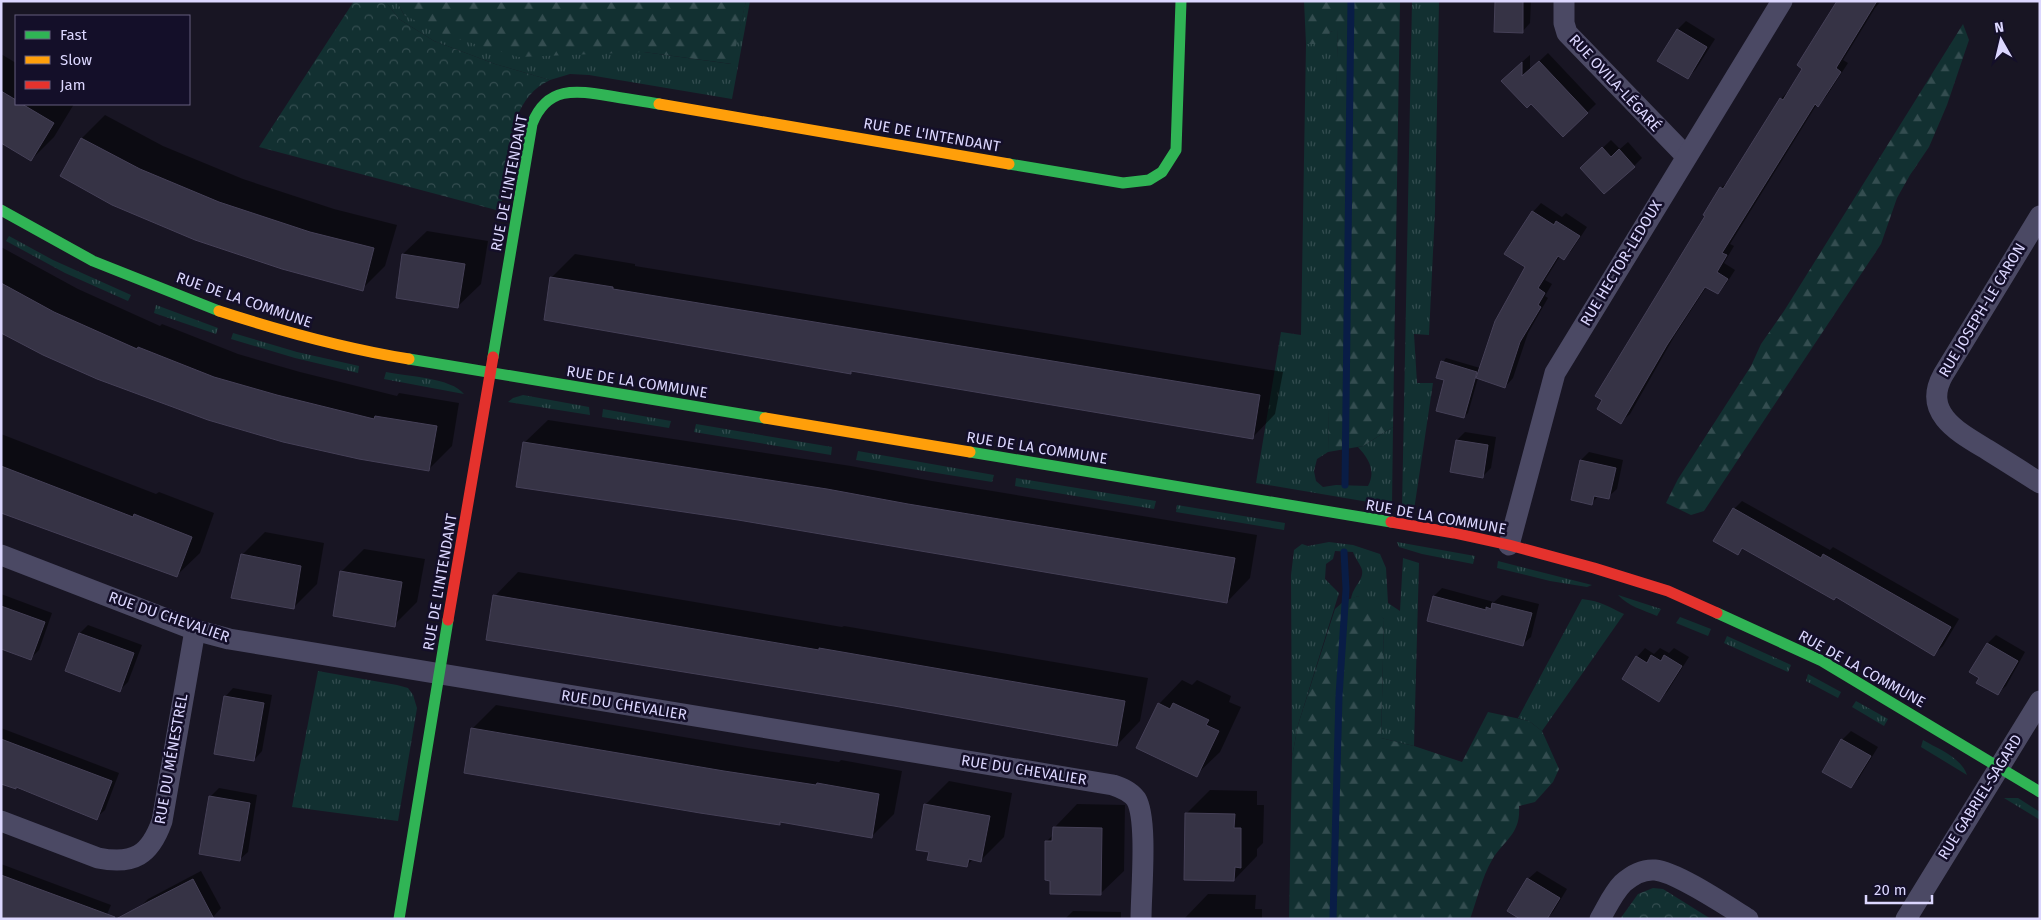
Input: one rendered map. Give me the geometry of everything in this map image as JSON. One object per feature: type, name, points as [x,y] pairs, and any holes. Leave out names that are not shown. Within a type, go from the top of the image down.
[{"type":"street","name":"RUE DE L'INTENDANT","points":[[399,919],[532,124],[541,104],[549,98],[572,91],[582,91],[1114,181],[1139,183],[1159,175],[1166,169],[1176,150],[1181,1]]},
{"type":"street","name":"RUE OVILA-LÉGARÉ","points":[[1564,1],[1564,23],[1567,32],[1686,156]]},
{"type":"street","name":"RUE HECTOR-LEDOUX","points":[[1509,545],[1555,373],[1782,1]]},
{"type":"street","name":"RUE DE LA COMMUNE","points":[[1,210],[93,261],[216,310],[287,333],[356,350],[1445,532],[1509,545],[1594,568],[1668,591],[1822,660],[2040,792]]},
{"type":"street","name":"RUE JOSEPH-LE CARON","points":[[2040,216],[1938,384],[1936,401],[1946,420],[1958,432],[2040,483]]},
{"type":"street","name":"RUE DU CHEVALIER","points":[[1,555],[195,630],[229,639],[1113,785],[1126,790],[1135,797],[1142,816],[1141,919]]},
{"type":"street","name":"RUE DU MÉNESTREL","points":[[1,821],[105,859],[124,861],[138,857],[147,849],[156,837],[162,821],[195,630]]},
{"type":"street","name":"RUE GABRIEL-SAGARD","points":[[1906,919],[2040,701]]},
{"type":"street","points":[[1600,919],[1616,891],[1625,882],[1638,873],[1655,870],[1673,875],[1748,919]]},
{"type":"green space","points":[[354,1],[385,1],[399,19],[434,41],[495,64],[550,80],[530,95],[517,117],[500,211],[259,147]]},
{"type":"green space","points":[[385,1],[397,1],[404,15],[596,52],[644,52],[731,64],[746,1],[750,1],[732,99],[589,75],[570,74],[550,80],[495,64],[434,41],[399,19]]},
{"type":"green space","points":[[397,1],[746,1],[732,64],[644,52],[518,57],[445,35],[404,15]]},
{"type":"green space","points":[[1304,1],[1400,1],[1393,427],[1363,446],[1328,452],[1332,202],[1338,30],[1330,32],[1323,44],[1306,44]]},
{"type":"green space","points":[[1412,1],[1439,1],[1435,211],[1429,335],[1414,334],[1417,383],[1433,383],[1414,510],[1402,508]]},
{"type":"green space","points":[[1963,24],[1969,40],[1947,105],[1929,147],[1897,198],[1881,244],[1704,511],[1691,515],[1666,503],[1678,479],[1751,366],[1761,344],[1784,311]]},
{"type":"green space","points":[[1338,29],[1328,452],[1317,459],[1314,471],[1316,481],[1323,487],[1336,485],[1368,486],[1371,475],[1370,465],[1358,447],[1363,446],[1393,427],[1392,506],[1256,483],[1281,332],[1301,335],[1306,44],[1322,44],[1330,32]]},
{"type":"green space","points":[[9,236],[53,260],[131,295],[128,301],[65,273],[6,241]]},
{"type":"green space","points":[[156,305],[218,328],[216,334],[154,313]]},
{"type":"green space","points":[[233,333],[297,352],[359,366],[358,373],[295,358],[231,339]]},
{"type":"green space","points":[[386,372],[416,376],[450,384],[464,394],[384,379]]},
{"type":"green space","points":[[523,395],[589,407],[590,415],[508,402],[513,398]]},
{"type":"green space","points":[[603,409],[671,421],[669,428],[602,417]]},
{"type":"green space","points":[[696,424],[832,447],[831,455],[694,432]]},
{"type":"green space","points":[[858,451],[994,475],[992,482],[856,460]]},
{"type":"green space","points":[[1016,478],[1156,501],[1154,509],[1015,486]]},
{"type":"green space","points":[[1177,505],[1285,523],[1284,530],[1176,512]]},
{"type":"green space","points":[[1329,542],[1353,545],[1380,554],[1386,568],[1388,603],[1400,611],[1403,558],[1419,563],[1414,746],[1381,738],[1384,619],[1358,596],[1351,599],[1362,574],[1361,568],[1353,552],[1335,551],[1333,559],[1326,564],[1325,579],[1339,593],[1298,725],[1292,757],[1291,575],[1294,550],[1302,544],[1308,546]]},
{"type":"green space","points":[[1397,542],[1475,556],[1473,564],[1422,554],[1399,547]]},
{"type":"green space","points":[[1498,561],[1592,585],[1587,587],[1550,581],[1497,568]]},
{"type":"green space","points":[[1618,595],[1661,609],[1657,616],[1631,605]]},
{"type":"green space","points":[[1358,596],[1370,602],[1384,619],[1381,738],[1414,746],[1462,762],[1488,712],[1529,721],[1542,731],[1559,769],[1553,782],[1535,802],[1519,806],[1515,830],[1488,867],[1470,919],[1289,919],[1292,757],[1298,725],[1335,609],[1344,601]]},
{"type":"green space","points":[[1582,599],[1608,606],[1624,614],[1542,731],[1529,721],[1518,718]]},
{"type":"green space","points":[[1680,617],[1711,629],[1708,636],[1676,623]]},
{"type":"green space","points":[[1727,636],[1791,665],[1788,672],[1724,643]]},
{"type":"green space","points":[[318,671],[397,685],[408,688],[413,695],[417,708],[398,821],[292,807]]},
{"type":"green space","points":[[1808,674],[1841,692],[1838,698],[1806,681]]},
{"type":"green space","points":[[1856,701],[1888,719],[1884,726],[1852,707]]},
{"type":"green space","points":[[1923,740],[1954,758],[1960,763],[1967,775],[1921,747]]},
{"type":"green space","points":[[2004,798],[2018,798],[2040,812],[2040,820]]},
{"type":"green space","points":[[1653,888],[1663,889],[1711,919],[1620,919],[1638,894]]},
{"type":"building","points":[[1495,1],[1523,1],[1523,33],[1494,32]]},
{"type":"building","points":[[1837,1],[1877,1],[1836,68],[1841,72],[1818,107],[1815,104],[1722,253],[1727,255],[1717,272],[1728,279],[1718,294],[1705,287],[1667,345],[1621,424],[1597,409],[1602,400],[1595,396],[1705,216],[1703,215],[1720,187],[1723,189],[1780,98],[1783,100],[1802,69],[1797,65]]},
{"type":"building","points":[[1677,29],[1707,47],[1688,79],[1657,61]]},
{"type":"building","points":[[1539,61],[1588,113],[1563,137],[1531,104],[1527,108],[1501,81],[1522,62],[1522,76]]},
{"type":"building","points":[[1,91],[15,99],[15,105],[24,105],[54,123],[31,161],[1,143]]},
{"type":"building","points":[[81,138],[140,169],[219,202],[310,232],[374,248],[363,291],[282,269],[195,240],[112,205],[60,176]]},
{"type":"building","points":[[1602,147],[1611,157],[1619,149],[1635,167],[1604,194],[1580,168]]},
{"type":"building","points":[[1532,211],[1554,225],[1556,221],[1580,236],[1564,260],[1558,256],[1538,288],[1545,293],[1538,305],[1541,307],[1520,342],[1505,388],[1476,378],[1495,321],[1525,267],[1504,254]]},
{"type":"building","points":[[402,254],[465,264],[458,308],[396,298]]},
{"type":"building","points":[[550,277],[613,287],[613,289],[1260,395],[1253,439],[851,371],[851,374],[544,320]]},
{"type":"building","points":[[1,283],[54,312],[137,349],[138,347],[214,377],[374,419],[375,416],[437,426],[429,471],[359,459],[283,442],[208,420],[97,379],[43,355],[1,333]]},
{"type":"building","points":[[1441,361],[1477,372],[1464,418],[1436,411],[1444,380],[1436,378]]},
{"type":"building","points":[[1456,440],[1488,445],[1483,478],[1450,472]]},
{"type":"building","points":[[523,442],[827,489],[1235,558],[1227,603],[738,520],[516,487]]},
{"type":"building","points":[[1580,460],[1616,468],[1609,499],[1594,496],[1592,505],[1571,500]]},
{"type":"building","points":[[1,466],[133,517],[134,514],[192,537],[177,577],[1,513]]},
{"type":"building","points":[[1733,508],[1821,558],[1823,554],[1951,627],[1934,656],[1836,597],[1834,600],[1742,548],[1738,555],[1713,541]]},
{"type":"building","points":[[241,554],[301,566],[294,609],[231,598]]},
{"type":"building","points":[[340,571],[402,582],[395,627],[333,616]]},
{"type":"building","points":[[493,595],[819,650],[819,648],[1125,701],[1117,746],[894,706],[486,640]]},
{"type":"building","points":[[1433,596],[1486,610],[1486,607],[1491,609],[1492,603],[1532,613],[1523,646],[1427,621]]},
{"type":"building","points":[[1,606],[45,622],[31,660],[1,649]]},
{"type":"building","points":[[79,633],[134,653],[120,692],[65,671]]},
{"type":"building","points":[[1987,643],[2018,661],[1998,695],[1976,683],[1979,678],[1969,672]]},
{"type":"building","points":[[1651,655],[1661,661],[1664,655],[1682,666],[1659,702],[1622,679],[1636,656],[1647,663]]},
{"type":"building","points":[[224,696],[264,703],[254,761],[214,754]]},
{"type":"building","points":[[1158,703],[1170,709],[1173,703],[1209,720],[1206,725],[1219,731],[1197,777],[1136,748]]},
{"type":"building","points":[[471,728],[724,771],[816,785],[817,783],[879,794],[872,838],[780,822],[780,825],[700,813],[464,773]]},
{"type":"building","points":[[1,739],[112,781],[97,820],[16,787],[16,789],[1,784]]},
{"type":"building","points":[[1841,739],[1871,756],[1851,788],[1822,772]]},
{"type":"building","points":[[209,796],[250,803],[240,861],[199,854]]},
{"type":"building","points":[[924,804],[990,816],[981,862],[969,859],[967,867],[927,860],[929,852],[916,850]]},
{"type":"building","points":[[1185,813],[1235,814],[1234,828],[1241,828],[1241,868],[1235,867],[1234,881],[1184,880]]},
{"type":"building","points":[[1053,827],[1102,828],[1101,895],[1050,894],[1050,881],[1045,880],[1045,841],[1052,841]]},
{"type":"building","points":[[1,875],[115,917],[114,919],[1,919]]},
{"type":"building","points":[[1527,878],[1560,898],[1547,919],[1520,919],[1507,911]]},
{"type":"building","points":[[193,879],[214,919],[116,919],[148,902]]},
{"type":"waterway","points":[[1345,485],[1351,1]]},
{"type":"waterway","points":[[1333,919],[1339,696],[1346,589],[1344,552]]},
{"type":"traffic: fast","points":[[1009,164],[1123,183],[1149,180],[1162,172],[1176,150],[1181,1]]},
{"type":"traffic: fast","points":[[493,357],[532,124],[538,112],[554,97],[574,92],[585,92],[659,104]]},
{"type":"traffic: fast","points":[[1,210],[93,261],[219,311]]},
{"type":"traffic: fast","points":[[409,359],[765,418]]},
{"type":"traffic: fast","points":[[970,452],[1391,522]]},
{"type":"traffic: fast","points":[[1717,613],[1822,661],[2040,792]]},
{"type":"traffic: fast","points":[[399,919],[448,620]]},
{"type":"traffic: slow","points":[[659,104],[1009,164]]},
{"type":"traffic: slow","points":[[219,311],[313,339],[409,359]]},
{"type":"traffic: slow","points":[[765,418],[970,452]]},
{"type":"traffic: jam","points":[[448,620],[493,357]]},
{"type":"traffic: jam","points":[[1391,522],[1509,545],[1594,568],[1668,591],[1717,613]]}]
